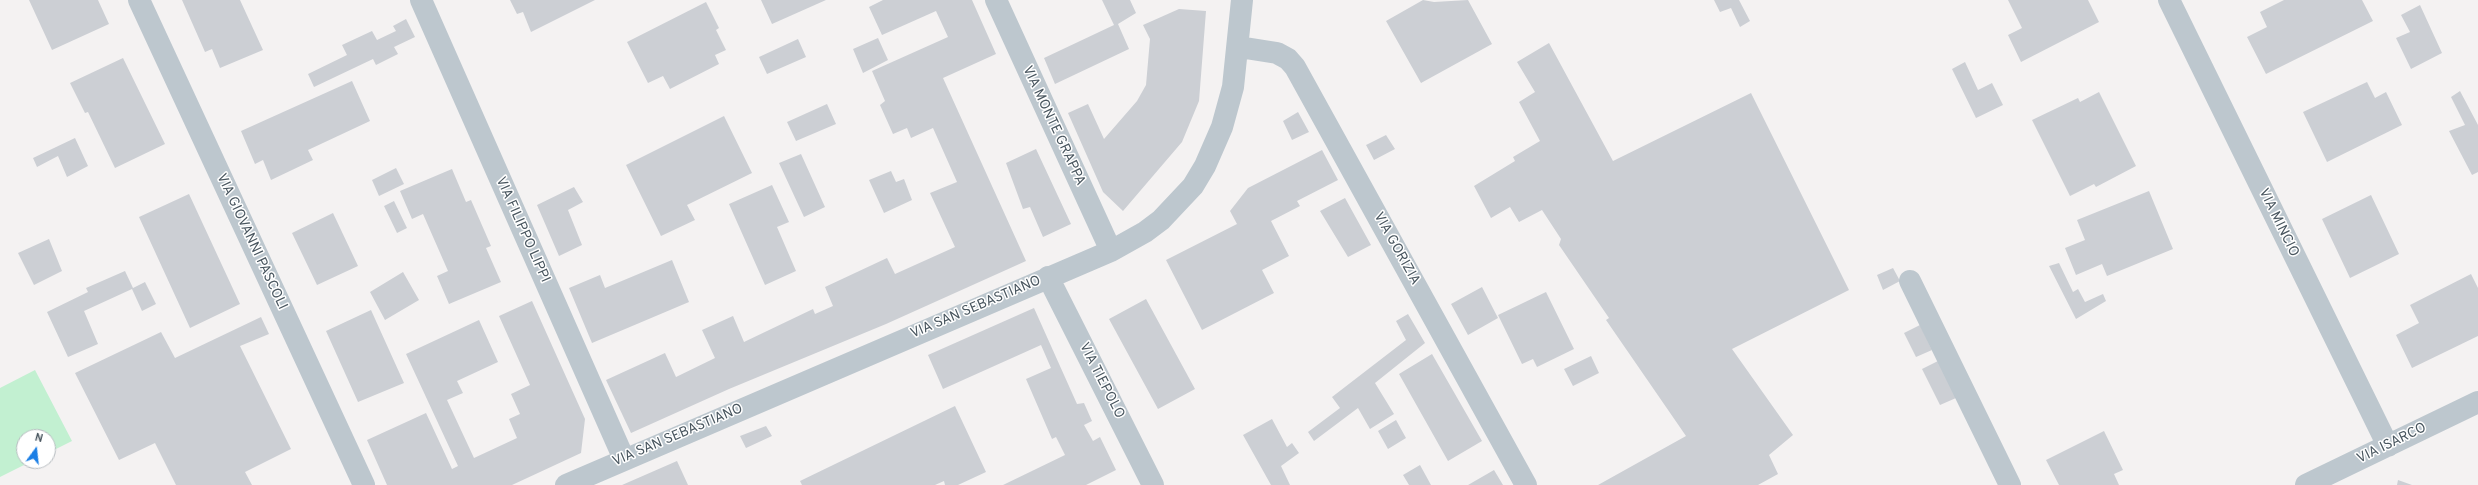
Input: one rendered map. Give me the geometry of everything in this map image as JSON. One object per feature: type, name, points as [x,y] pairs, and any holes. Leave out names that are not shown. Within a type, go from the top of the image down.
[{"type":"street","name":"VIA GIOVANNI PASCOLI","points":[[138,0],[364,485]]},
{"type":"street","name":"VIA FILIPPO LIPPI","points":[[421,0],[624,459]]},
{"type":"street","name":"VIA MONTE GRAPPA","points":[[996,0],[1111,251]]},
{"type":"street","name":"VIA SAN SEBASTIANO","points":[[566,485],[1111,251],[1145,232],[1161,220],[1192,186],[1205,166],[1222,127],[1233,87],[1239,47],[1242,0]]},
{"type":"street","name":"VIA MINCIO","points":[[2169,0],[2388,446]]},
{"type":"street","name":"VIA GORIZIA","points":[[1239,47],[1277,53],[1288,59],[1295,67],[1526,485]]},
{"type":"street","name":"VIA TIEPOLO","points":[[1048,277],[1153,485]]},
{"type":"street","points":[[1910,282],[2010,485]]},
{"type":"street","name":"VIA ISARCO","points":[[2306,485],[2478,402]]},
{"type":"green space","points":[[35,370],[72,441],[56,449],[56,429],[16,429],[16,469],[0,477],[0,388]]},
{"type":"building","points":[[29,0],[98,0],[109,24],[52,50]]},
{"type":"building","points":[[182,0],[240,0],[263,50],[220,68],[212,49],[205,52]]},
{"type":"building","points":[[510,0],[595,0],[531,32],[523,12],[517,14]]},
{"type":"building","points":[[761,0],[826,0],[772,24]]},
{"type":"building","points":[[883,0],[972,0],[996,54],[943,78],[1026,261],[886,324],[729,389],[631,433],[606,380],[665,353],[676,377],[715,358],[702,330],[733,316],[744,342],[813,309],[815,314],[833,306],[825,287],[887,258],[895,274],[955,247],[930,193],[957,182],[933,128],[911,138],[907,128],[893,134],[880,105],[885,101],[872,71],[948,37],[936,11],[882,35],[869,7]]},
{"type":"building","points":[[1102,0],[1130,0],[1136,13],[1118,24],[1129,49],[1055,84],[1044,58],[1114,25]]},
{"type":"building","points":[[1423,0],[1434,2],[1468,0],[1492,44],[1421,83],[1386,21]]},
{"type":"building","points":[[1714,0],[1739,0],[1750,21],[1740,27],[1731,8],[1720,12]]},
{"type":"building","points":[[2008,0],[2088,0],[2099,22],[2021,62],[2008,35],[2022,28]]},
{"type":"building","points":[[2284,0],[2362,0],[2373,21],[2266,74],[2247,37],[2267,27],[2260,12]]},
{"type":"building","points":[[706,2],[719,28],[716,30],[726,50],[715,55],[719,64],[670,89],[663,76],[648,83],[627,42]]},
{"type":"building","points":[[2420,5],[2442,53],[2411,69],[2396,38],[2410,32],[2401,15]]},
{"type":"building","points":[[1179,9],[1206,11],[1199,101],[1182,142],[1123,211],[1103,192],[1068,113],[1088,104],[1104,139],[1137,101],[1146,85],[1150,39],[1143,25]]},
{"type":"building","points":[[406,19],[415,37],[394,47],[398,54],[376,65],[373,59],[314,87],[308,74],[347,55],[342,45],[372,31],[377,40],[396,31],[393,26]]},
{"type":"building","points":[[878,38],[888,60],[863,73],[853,49]]},
{"type":"building","points":[[798,39],[806,57],[767,74],[759,57]]},
{"type":"building","points":[[1549,43],[1613,161],[1751,93],[1849,290],[1732,349],[1793,435],[1769,455],[1778,474],[1758,485],[1598,485],[1686,436],[1606,320],[1609,318],[1559,245],[1561,239],[1542,210],[1519,222],[1510,207],[1491,218],[1474,186],[1515,161],[1513,157],[1540,141],[1519,102],[1535,92],[1517,62]]},
{"type":"building","points":[[123,58],[165,144],[115,168],[88,112],[85,113],[70,83]]},
{"type":"building","points":[[1965,62],[1978,90],[1992,83],[2003,105],[1976,118],[1952,69]]},
{"type":"building","points":[[352,81],[370,121],[308,150],[313,160],[271,180],[263,160],[255,164],[241,131]]},
{"type":"building","points":[[2367,82],[2375,98],[2386,92],[2402,125],[2327,162],[2303,112]]},
{"type":"building","points":[[2460,91],[2478,125],[2478,172],[2472,175],[2449,131],[2465,125],[2451,97]]},
{"type":"building","points":[[2099,92],[2136,166],[2096,187],[2094,184],[2070,196],[2032,120],[2078,98],[2080,102]]},
{"type":"building","points":[[827,104],[836,124],[796,141],[787,122]]},
{"type":"building","points":[[1298,112],[1309,132],[1292,140],[1283,121]]},
{"type":"building","points":[[724,116],[752,173],[687,205],[695,220],[661,236],[626,165]]},
{"type":"building","points":[[1386,135],[1395,149],[1374,160],[1366,145]]},
{"type":"building","points":[[75,138],[88,166],[67,177],[58,156],[37,167],[33,158]]},
{"type":"building","points":[[1036,149],[1071,224],[1043,237],[1030,207],[1023,209],[1006,163]]},
{"type":"building","points":[[1322,150],[1338,180],[1297,201],[1300,206],[1271,221],[1289,256],[1262,270],[1274,293],[1202,330],[1166,260],[1237,224],[1230,211],[1248,188]]},
{"type":"building","points":[[801,154],[825,207],[804,217],[779,163]]},
{"type":"building","points":[[396,168],[404,184],[379,196],[372,180]]},
{"type":"building","points":[[452,169],[466,202],[471,200],[491,246],[486,248],[501,282],[449,304],[437,276],[448,271],[423,214],[412,219],[400,191]]},
{"type":"building","points":[[891,171],[896,182],[904,179],[912,200],[884,213],[869,180]]},
{"type":"building","points":[[772,185],[789,222],[777,227],[796,271],[765,285],[729,204]]},
{"type":"building","points":[[574,187],[583,202],[568,210],[582,245],[559,256],[537,205]]},
{"type":"building","points":[[2149,191],[2173,249],[2107,276],[2102,264],[2076,275],[2065,248],[2085,240],[2077,220]]},
{"type":"building","points":[[189,194],[240,304],[190,328],[139,217]]},
{"type":"building","points":[[2371,195],[2399,254],[2350,278],[2322,219]]},
{"type":"building","points":[[1345,198],[1371,245],[1348,257],[1320,211]]},
{"type":"building","points":[[394,201],[407,228],[397,233],[384,206]]},
{"type":"building","points":[[333,213],[358,266],[317,285],[292,233]]},
{"type":"building","points":[[49,239],[62,271],[34,285],[18,253]]},
{"type":"building","points":[[672,260],[689,302],[592,343],[569,288],[600,275],[605,288]]},
{"type":"building","points":[[2059,263],[2073,292],[2078,289],[2085,302],[2103,294],[2106,301],[2076,319],[2049,266]]},
{"type":"building","points":[[1893,268],[1900,281],[1883,290],[1877,275]]},
{"type":"building","points":[[125,271],[133,288],[145,282],[156,304],[142,311],[132,289],[84,311],[98,344],[68,357],[47,312],[88,292],[86,288]]},
{"type":"building","points":[[403,272],[419,300],[385,320],[370,292]]},
{"type":"building","points":[[2471,274],[2478,288],[2478,336],[2412,368],[2396,335],[2419,323],[2410,305]]},
{"type":"building","points":[[1482,287],[1498,318],[1468,335],[1451,304]]},
{"type":"building","points":[[1546,292],[1574,349],[1537,367],[1533,359],[1522,364],[1498,315]]},
{"type":"building","points":[[1146,299],[1195,389],[1158,409],[1109,319]]},
{"type":"building","points":[[532,301],[585,419],[581,453],[512,485],[387,485],[367,440],[426,413],[452,469],[458,466],[406,354],[479,320],[498,362],[457,381],[463,393],[447,400],[474,458],[517,438],[509,419],[520,414],[511,394],[530,385],[499,316]]},
{"type":"building","points":[[1034,308],[1077,404],[1084,403],[1092,421],[1084,425],[1093,441],[1100,437],[1116,470],[1086,485],[1003,485],[1065,455],[1056,437],[1052,439],[1026,379],[1051,368],[1041,345],[943,389],[928,355]]},
{"type":"building","points":[[371,310],[404,383],[358,402],[326,331]]},
{"type":"building","points":[[1408,314],[1425,343],[1375,383],[1394,414],[1370,429],[1358,408],[1314,441],[1308,432],[1340,408],[1332,397],[1406,340],[1396,321]]},
{"type":"building","points":[[261,317],[269,334],[240,346],[291,449],[245,472],[252,485],[176,485],[155,443],[119,460],[75,373],[161,332],[175,358]]},
{"type":"building","points":[[1920,325],[1932,350],[1916,357],[1904,333]]},
{"type":"building","points":[[1432,354],[1482,441],[1448,461],[1399,374]]},
{"type":"building","points":[[1591,356],[1599,373],[1573,386],[1564,369]]},
{"type":"building","points":[[1938,361],[1956,398],[1940,405],[1922,369]]},
{"type":"building","points":[[955,406],[986,472],[958,485],[945,485],[944,481],[935,485],[802,485],[800,481]]},
{"type":"building","points":[[1272,419],[1287,447],[1292,443],[1299,453],[1281,466],[1290,485],[1271,485],[1243,435]]},
{"type":"building","points":[[1396,420],[1406,438],[1388,449],[1378,431]]},
{"type":"building","points":[[766,426],[772,436],[746,448],[740,436]]},
{"type":"building","points":[[2104,431],[2123,470],[2114,474],[2119,485],[2059,485],[2046,460]]},
{"type":"building","points":[[677,461],[688,485],[622,485]]},
{"type":"building","points":[[1420,465],[1431,485],[1409,485],[1403,475]]},
{"type":"building","points":[[1494,470],[1503,485],[1468,485]]},
{"type":"building","points":[[2398,480],[2412,485],[2397,485]]}]
